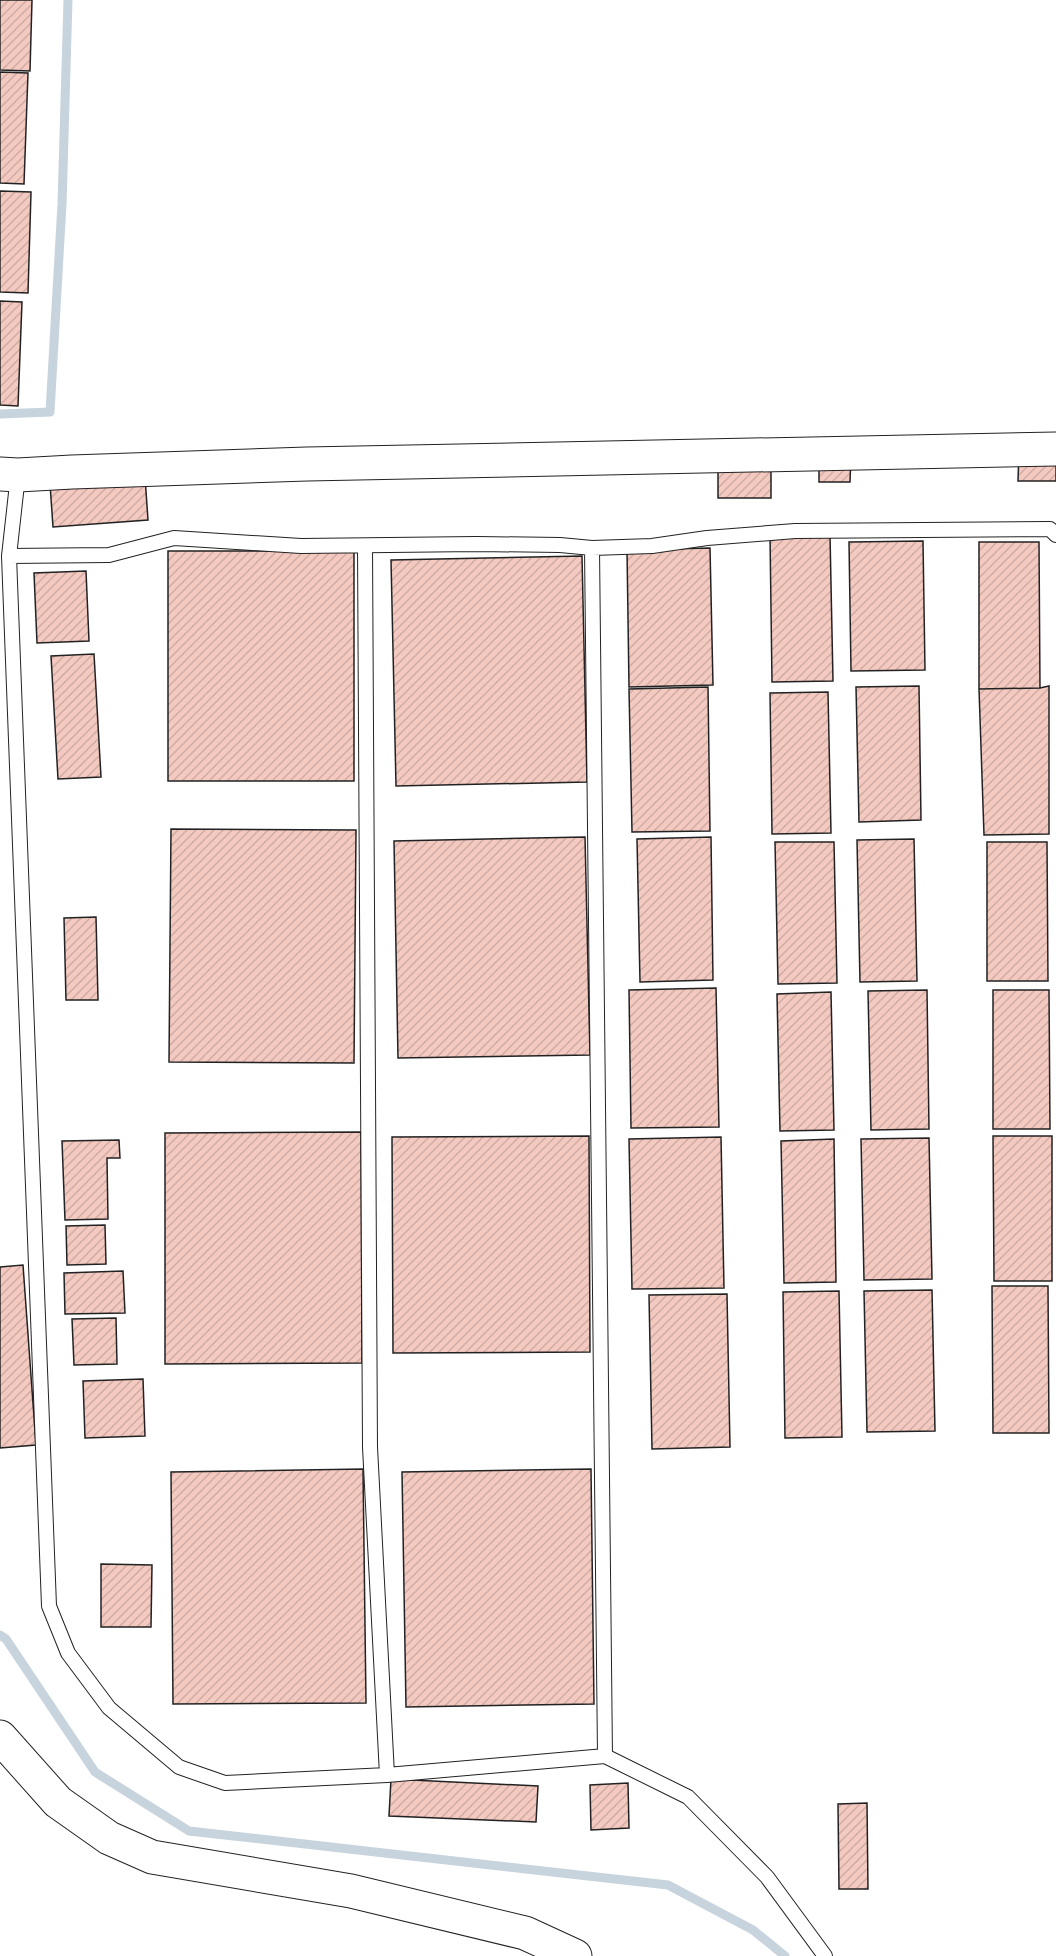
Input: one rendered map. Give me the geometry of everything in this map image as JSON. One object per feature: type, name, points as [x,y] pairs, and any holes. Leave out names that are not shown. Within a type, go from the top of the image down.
[{"type":"street","points":[[9,475],[307,464],[1056,449]]},
{"type":"street","points":[[0,1737],[58,1802],[109,1838],[152,1857],[351,1891],[525,1933],[575,1956]]},
{"type":"lane","points":[[9,475],[9,556],[49,1606],[68,1653],[109,1708],[179,1767],[225,1784],[387,1775],[605,1756],[688,1797],[767,1877],[825,1956]]},
{"type":"lane","points":[[9,556],[109,555],[174,538],[301,546],[477,544],[560,545],[592,548],[652,546],[706,538],[795,531],[1050,529],[1056,535]]},
{"type":"lane","points":[[365,546],[370,1447],[387,1775]]},
{"type":"lane","points":[[592,548],[605,1756]]},
{"type":"building","points":[[0,0],[32,0],[30,71],[0,70]]},
{"type":"building","points":[[0,72],[28,73],[24,184],[0,183]]},
{"type":"building","points":[[0,191],[31,192],[28,293],[0,292]]},
{"type":"building","points":[[0,301],[22,302],[18,406],[0,405]]},
{"type":"building","points":[[1019,450],[1056,450],[1056,481],[1018,481]]},
{"type":"building","points":[[851,455],[850,482],[819,482],[819,456]]},
{"type":"building","points":[[718,456],[771,456],[771,498],[718,498]]},
{"type":"building","points":[[145,477],[148,520],[53,527],[50,484]]},
{"type":"building","points":[[830,535],[833,681],[772,682],[770,536]]},
{"type":"building","points":[[923,541],[925,670],[851,671],[849,542]]},
{"type":"building","points":[[979,542],[1039,542],[1040,688],[979,689]]},
{"type":"building","points":[[710,548],[713,685],[629,687],[627,550]]},
{"type":"building","points":[[168,551],[354,551],[354,781],[168,781]]},
{"type":"building","points":[[582,556],[587,782],[396,786],[391,560]]},
{"type":"building","points":[[86,571],[89,641],[37,643],[34,573]]},
{"type":"building","points":[[94,654],[101,777],[58,779],[51,656]]},
{"type":"building","points":[[919,686],[921,820],[859,822],[856,687]]},
{"type":"building","points":[[1049,686],[1049,834],[984,835],[979,689]]},
{"type":"building","points":[[708,687],[710,831],[632,832],[629,689]]},
{"type":"building","points":[[828,692],[831,833],[772,834],[770,693]]},
{"type":"building","points":[[171,829],[356,830],[354,1063],[169,1062]]},
{"type":"building","points":[[585,837],[590,1055],[398,1058],[394,841]]},
{"type":"building","points":[[711,837],[713,980],[640,982],[637,839]]},
{"type":"building","points":[[914,839],[917,981],[860,982],[857,840]]},
{"type":"building","points":[[775,842],[834,842],[837,983],[778,984]]},
{"type":"building","points":[[987,842],[1047,842],[1048,981],[987,981]]},
{"type":"building","points":[[96,917],[98,1000],[66,1000],[64,918]]},
{"type":"building","points":[[716,988],[719,1127],[631,1128],[629,990]]},
{"type":"building","points":[[927,990],[929,1129],[871,1130],[868,991]]},
{"type":"building","points":[[993,990],[1049,990],[1050,1129],[993,1129]]},
{"type":"building","points":[[831,992],[834,1130],[780,1131],[777,994]]},
{"type":"building","points":[[361,1132],[362,1363],[165,1364],[165,1133]]},
{"type":"building","points":[[589,1136],[590,1352],[393,1353],[392,1137]]},
{"type":"building","points":[[993,1136],[1052,1136],[1052,1281],[994,1281]]},
{"type":"building","points":[[721,1137],[724,1288],[632,1289],[629,1139]]},
{"type":"building","points":[[929,1138],[932,1279],[864,1280],[861,1139]]},
{"type":"building","points":[[834,1139],[836,1282],[784,1283],[781,1141]]},
{"type":"building","points":[[119,1140],[120,1158],[107,1158],[108,1219],[65,1220],[62,1141]]},
{"type":"building","points":[[105,1225],[106,1264],[67,1265],[66,1226]]},
{"type":"building","points":[[23,1265],[36,1445],[0,1448],[0,1267]]},
{"type":"building","points":[[123,1271],[125,1313],[65,1314],[64,1273]]},
{"type":"building","points":[[992,1286],[1048,1286],[1049,1433],[993,1433]]},
{"type":"building","points":[[932,1290],[935,1431],[867,1432],[864,1291]]},
{"type":"building","points":[[839,1291],[842,1437],[785,1438],[783,1292]]},
{"type":"building","points":[[727,1294],[730,1447],[652,1449],[649,1295]]},
{"type":"building","points":[[116,1318],[117,1364],[74,1365],[72,1319]]},
{"type":"building","points":[[143,1379],[145,1436],[85,1438],[83,1381]]},
{"type":"building","points":[[363,1469],[366,1703],[173,1704],[171,1472]]},
{"type":"building","points":[[591,1469],[594,1704],[406,1707],[402,1472]]},
{"type":"building","points":[[101,1564],[152,1565],[151,1627],[101,1627]]},
{"type":"building","points":[[391,1779],[538,1786],[536,1822],[389,1816]]},
{"type":"building","points":[[628,1783],[629,1828],[591,1830],[590,1785]]},
{"type":"building","points":[[867,1803],[868,1889],[839,1889],[838,1804]]},
{"type":"waterway","points":[[0,414],[50,412],[62,204],[68,0]]},
{"type":"waterway","points":[[0,1635],[6,1639],[95,1772],[189,1831],[668,1885],[753,1930],[785,1956]]}]
